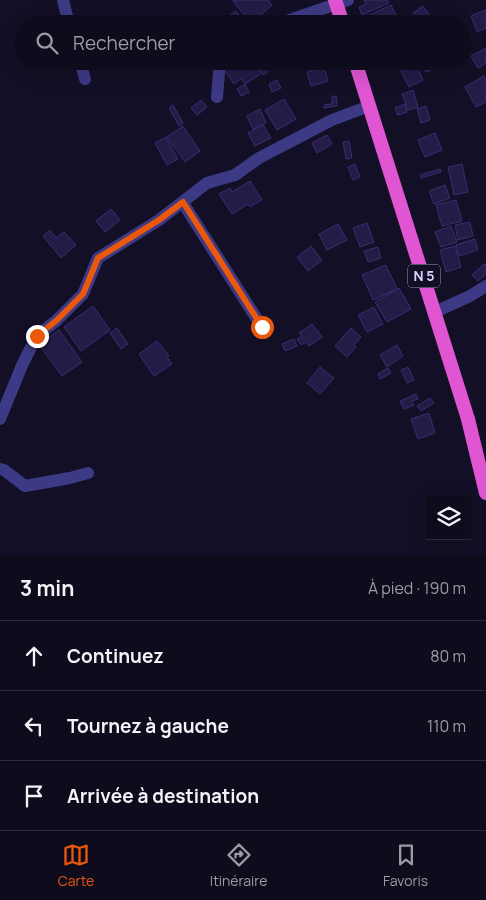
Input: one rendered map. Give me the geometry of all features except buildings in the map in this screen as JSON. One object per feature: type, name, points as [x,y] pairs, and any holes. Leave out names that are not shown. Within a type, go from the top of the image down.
[{"type":"highway","points":[[340,1],[342,15]]},
{"type":"highway","name":"N 5","points":[[358,70],[468,419],[486,493]]},
{"type":"street","points":[[63,0],[67,15]]},
{"type":"street","points":[[302,15],[340,1]]},
{"type":"street","points":[[82,70],[85,79]]},
{"type":"street","points":[[217,97],[219,70]]},
{"type":"street","points":[[0,420],[23,363],[37,336],[57,320],[83,294],[98,258],[159,220],[208,183],[235,175],[258,158],[332,120],[370,106]]},
{"type":"street","points":[[183,202],[262,327]]},
{"type":"street","points":[[435,312],[470,296],[486,286]]},
{"type":"street","points":[[0,470],[4,470],[25,486],[88,473]]},
{"type":"route","points":[[37,336],[57,320],[83,294],[98,258],[159,220],[183,202],[262,327]]}]
